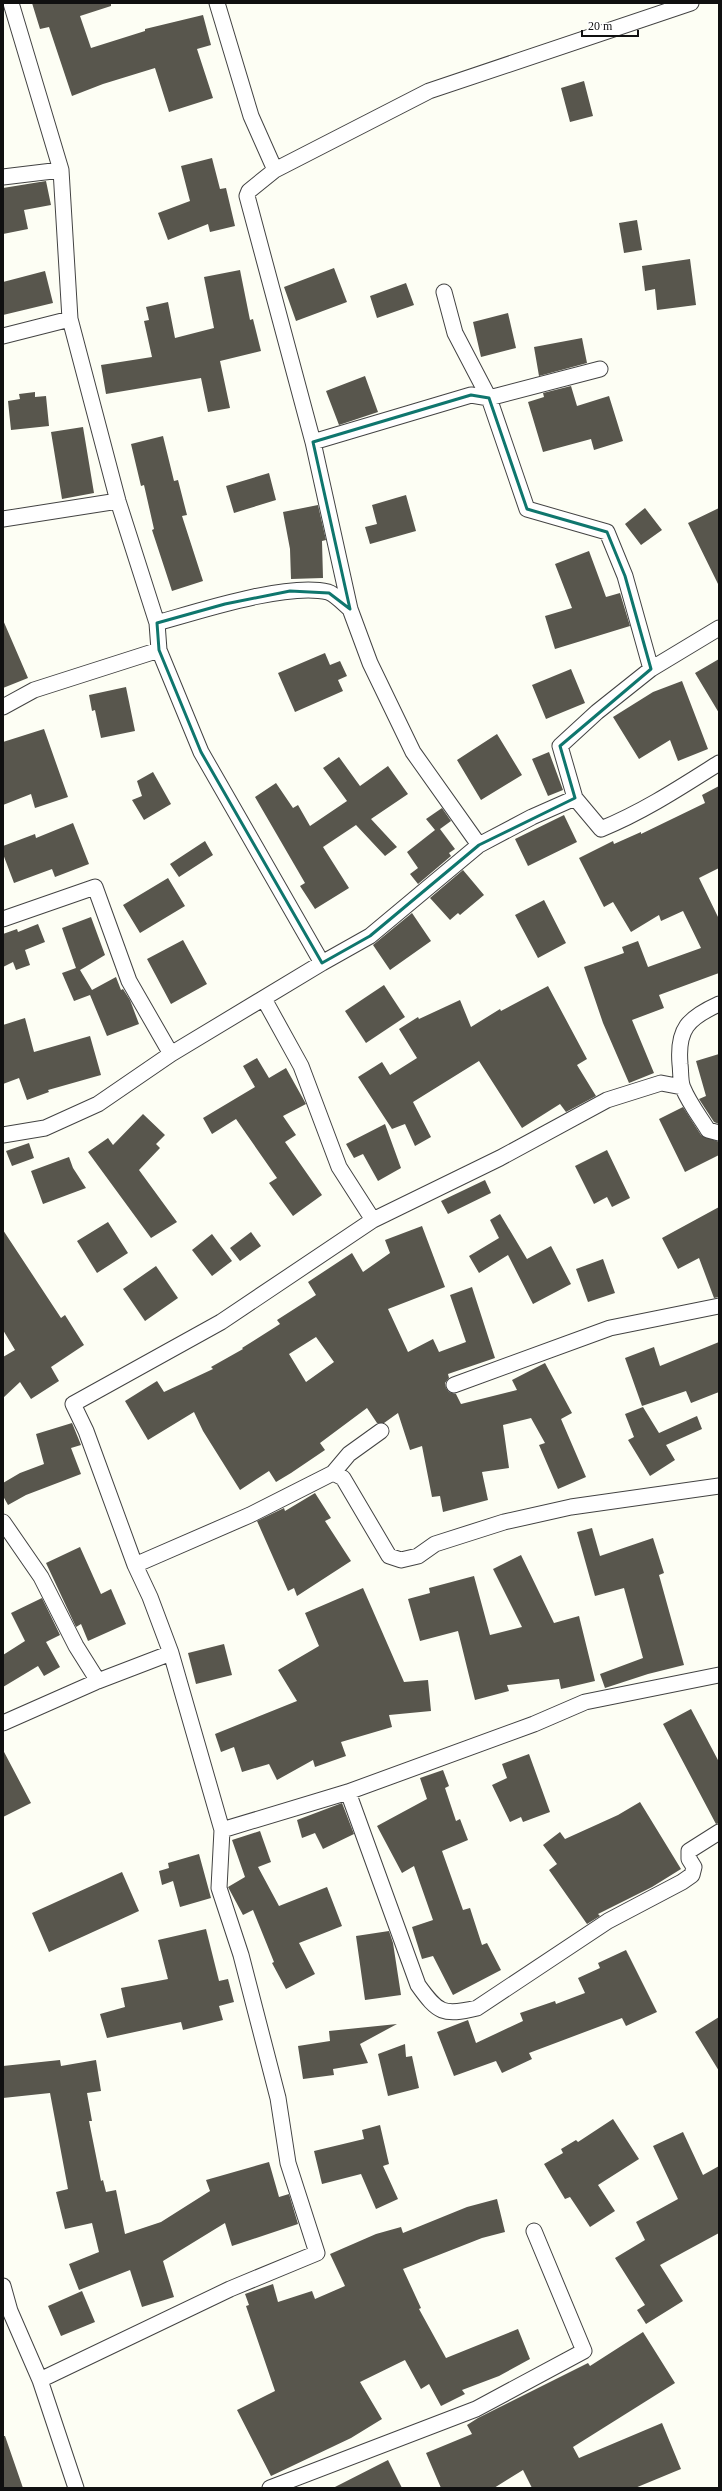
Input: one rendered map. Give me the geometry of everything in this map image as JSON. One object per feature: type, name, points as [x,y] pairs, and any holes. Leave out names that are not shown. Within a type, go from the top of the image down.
[{"type":"street","points":[[11,3],[61,170],[70,319],[118,501],[157,623],[159,650],[201,752],[322,963]]},
{"type":"street","points":[[217,3],[251,116],[276,170]]},
{"type":"street","points":[[479,845],[413,752],[370,663],[350,609],[313,442],[247,196],[249,191],[276,170],[429,91],[691,3]]},
{"type":"street","points":[[3,177],[61,170]]},
{"type":"street","points":[[444,292],[455,333],[489,398],[528,510],[607,532],[625,576],[651,669]]},
{"type":"street","points":[[3,336],[70,319]]},
{"type":"street","points":[[313,442],[471,395],[489,398],[600,369]]},
{"type":"street","points":[[3,519],[118,501]]},
{"type":"street","points":[[157,623],[225,604],[290,591],[329,592],[350,609]]},
{"type":"street","points":[[719,628],[651,669],[597,712],[560,746],[575,798],[601,829],[638,812],[719,763]]},
{"type":"street","points":[[3,707],[34,690],[159,650]]},
{"type":"street","points":[[3,1135],[45,1128],[98,1104],[171,1054],[322,963],[370,936],[479,845],[532,817],[575,798]]},
{"type":"street","points":[[3,919],[95,887],[129,981],[171,1054]]},
{"type":"street","points":[[264,999],[301,1066],[339,1167],[373,1220]]},
{"type":"street","points":[[719,1004],[703,1011],[688,1022],[682,1032],[679,1048],[682,1088],[708,1130],[719,1133]]},
{"type":"street","points":[[40,2380],[230,2289],[317,2252],[288,2163],[278,2098],[241,1956],[219,1888],[222,1830],[171,1653],[150,1597],[135,1566],[86,1431],[72,1404],[221,1322],[373,1220],[500,1158],[607,1100],[661,1083],[682,1088]]},
{"type":"street","points":[[454,1385],[610,1328],[719,1306]]},
{"type":"street","points":[[135,1566],[250,1515],[333,1473],[349,1454],[381,1431]]},
{"type":"street","points":[[333,1473],[343,1478],[389,1556],[401,1560],[418,1556],[435,1544],[504,1522],[571,1507],[719,1486]]},
{"type":"street","points":[[3,1522],[41,1578],[76,1646],[98,1681]]},
{"type":"street","points":[[3,1723],[98,1681],[171,1653]]},
{"type":"street","points":[[222,1830],[348,1792],[534,1724],[584,1702],[719,1675]]},
{"type":"street","points":[[348,1792],[418,1985],[434,2006],[453,2014],[477,2008],[608,1921],[682,1882],[692,1875],[694,1867],[689,1859],[689,1851],[719,1832]]},
{"type":"street","points":[[270,2488],[476,2409],[584,2351],[534,2231]]},
{"type":"street","points":[[3,2286],[7,2312],[40,2380],[76,2488]]},
{"type":"highlighted area","points":[[471,395],[489,398],[527,509],[607,532],[625,576],[651,669],[560,746],[575,798],[479,845],[370,936],[322,963],[201,752],[159,650],[157,623],[225,604],[290,591],[329,593],[350,609],[313,442]]},
{"type":"building","points":[[32,3],[111,3],[111,6],[80,16],[91,48],[145,31],[145,29],[203,15],[211,45],[197,49],[213,98],[169,112],[155,68],[103,84],[72,96],[49,27],[40,29]]},
{"type":"building","points":[[584,81],[593,116],[570,122],[561,88]]},
{"type":"building","points":[[212,158],[220,189],[226,188],[235,226],[210,232],[208,224],[168,240],[158,213],[190,201],[181,166]]},
{"type":"building","points":[[46,181],[51,205],[24,210],[28,229],[3,234],[3,188]]},
{"type":"building","points":[[637,220],[642,250],[624,253],[619,223]]},
{"type":"building","points":[[690,259],[696,305],[657,310],[655,289],[645,291],[642,266]]},
{"type":"building","points":[[334,268],[347,302],[296,321],[284,287]]},
{"type":"building","points":[[240,270],[250,320],[253,319],[261,351],[220,361],[230,408],[208,412],[201,378],[106,394],[101,365],[152,357],[144,321],[149,320],[146,307],[168,302],[175,338],[214,328],[204,277]]},
{"type":"building","points":[[45,271],[53,303],[3,315],[3,282]]},
{"type":"building","points":[[406,283],[414,305],[377,318],[370,296]]},
{"type":"building","points":[[508,313],[516,348],[481,357],[473,322]]},
{"type":"building","points":[[582,338],[587,363],[539,376],[534,347]]},
{"type":"building","points":[[365,376],[378,412],[339,425],[326,391]]},
{"type":"building","points":[[571,386],[577,406],[609,396],[623,441],[594,450],[591,439],[543,452],[528,402],[544,397],[543,393]]},
{"type":"building","points":[[35,392],[35,397],[46,396],[49,426],[11,430],[8,401],[20,399],[19,394]]},
{"type":"building","points":[[83,427],[94,493],[62,499],[51,432]]},
{"type":"building","points":[[163,436],[174,481],[178,480],[187,515],[182,516],[203,581],[172,591],[152,530],[154,529],[144,485],[141,486],[131,444]]},
{"type":"building","points":[[269,473],[276,500],[234,513],[226,486]]},
{"type":"building","points":[[406,495],[416,531],[370,544],[365,527],[377,524],[372,505]]},
{"type":"building","points":[[318,505],[326,540],[322,541],[323,578],[291,579],[290,549],[283,512]]},
{"type":"building","points":[[645,508],[662,530],[641,545],[625,524]]},
{"type":"building","points":[[719,508],[719,586],[688,523]]},
{"type":"building","points":[[589,551],[606,597],[620,593],[630,626],[555,649],[545,616],[572,608],[555,564]]},
{"type":"building","points":[[3,620],[28,678],[3,688]]},
{"type":"building","points":[[325,653],[330,665],[340,661],[347,676],[338,680],[343,691],[295,712],[278,673]]},
{"type":"building","points":[[719,659],[719,713],[695,673]]},
{"type":"building","points":[[571,669],[585,703],[546,719],[532,685]]},
{"type":"building","points":[[682,681],[708,749],[678,761],[670,740],[639,759],[613,717],[653,692]]},
{"type":"building","points":[[126,687],[135,731],[101,738],[95,710],[92,711],[89,695]]},
{"type":"building","points":[[44,729],[68,797],[35,808],[31,794],[3,805],[3,742]]},
{"type":"building","points":[[497,734],[522,775],[481,800],[457,760]]},
{"type":"building","points":[[549,752],[563,790],[548,796],[532,759]]},
{"type":"building","points":[[339,757],[360,786],[388,766],[408,794],[371,819],[397,847],[385,856],[356,825],[323,847],[349,888],[315,909],[300,886],[305,883],[255,797],[276,783],[293,808],[298,805],[310,826],[347,801],[323,768]]},
{"type":"building","points":[[153,772],[171,804],[144,820],[132,800],[142,796],[137,781]]},
{"type":"building","points":[[719,786],[719,868],[699,878],[719,919],[719,973],[659,995],[664,1008],[632,1020],[654,1073],[629,1083],[603,1023],[584,967],[624,953],[622,947],[638,941],[648,967],[701,948],[683,911],[661,921],[659,915],[631,932],[613,902],[604,907],[579,858],[613,841],[614,844],[641,832],[641,834],[705,803],[702,795]]},
{"type":"building","points":[[442,808],[451,821],[440,829],[455,849],[449,853],[451,856],[418,884],[410,874],[418,868],[407,852],[435,830],[426,819]]},
{"type":"building","points":[[564,815],[577,842],[528,866],[515,839]]},
{"type":"building","points":[[73,823],[89,864],[55,877],[52,869],[14,883],[3,854],[3,846],[35,834],[36,838]]},
{"type":"building","points":[[205,841],[213,855],[179,877],[170,864]]},
{"type":"building","points":[[463,870],[484,895],[460,915],[458,913],[450,920],[430,898]]},
{"type":"building","points":[[168,878],[185,906],[140,933],[123,905]]},
{"type":"building","points":[[544,900],[566,943],[538,958],[515,915]]},
{"type":"building","points":[[412,913],[431,941],[390,970],[373,945]]},
{"type":"building","points":[[91,917],[105,955],[80,970],[92,990],[116,977],[121,990],[123,989],[130,1000],[139,1024],[107,1036],[90,995],[74,1001],[62,973],[76,968],[62,928]]},
{"type":"building","points":[[38,924],[45,942],[25,950],[30,965],[16,970],[13,962],[3,967],[3,934],[17,929],[18,932]]},
{"type":"building","points":[[183,940],[207,984],[171,1004],[147,959]]},
{"type":"building","points":[[384,985],[405,1017],[366,1043],[345,1011]]},
{"type":"building","points":[[548,986],[587,1059],[577,1065],[596,1096],[566,1112],[560,1104],[522,1128],[479,1061],[413,1102],[431,1137],[415,1146],[405,1124],[392,1129],[358,1077],[382,1062],[390,1075],[417,1058],[399,1029],[418,1017],[419,1019],[460,1000],[471,1027],[500,1009],[501,1011]]},
{"type":"building","points":[[25,1018],[34,1052],[90,1036],[101,1075],[48,1090],[49,1092],[27,1100],[19,1078],[3,1084],[3,1025]]},
{"type":"building","points":[[719,1054],[719,1124],[714,1122],[699,1099],[706,1096],[696,1061]]},
{"type":"building","points":[[257,1058],[269,1078],[286,1068],[306,1104],[283,1116],[296,1135],[285,1142],[322,1195],[293,1216],[269,1183],[277,1178],[236,1119],[212,1134],[203,1118],[255,1087],[243,1066]]},
{"type":"building","points":[[683,1107],[701,1135],[719,1142],[719,1155],[685,1172],[659,1119]]},
{"type":"building","points":[[143,1114],[165,1135],[156,1144],[160,1148],[139,1170],[177,1222],[151,1238],[88,1152],[108,1138],[113,1145]]},
{"type":"building","points":[[385,1124],[401,1168],[378,1181],[363,1154],[354,1158],[346,1144]]},
{"type":"building","points":[[29,1143],[34,1158],[12,1166],[6,1151]]},
{"type":"building","points":[[607,1150],[630,1198],[612,1207],[607,1197],[594,1204],[575,1166]]},
{"type":"building","points":[[69,1157],[73,1168],[86,1188],[43,1204],[31,1171]]},
{"type":"building","points":[[485,1180],[491,1193],[448,1214],[441,1201]]},
{"type":"building","points":[[719,1207],[719,1297],[714,1298],[699,1258],[678,1269],[662,1238]]},
{"type":"building","points":[[500,1214],[527,1259],[551,1246],[571,1284],[533,1304],[508,1255],[479,1273],[469,1256],[499,1238],[490,1220]]},
{"type":"building","points":[[108,1222],[128,1253],[97,1273],[77,1241]]},
{"type":"building","points":[[422,1226],[445,1287],[388,1309],[408,1352],[433,1339],[439,1352],[466,1342],[450,1295],[472,1287],[495,1358],[448,1374],[449,1378],[445,1383],[446,1388],[449,1392],[456,1394],[461,1404],[517,1390],[512,1380],[545,1363],[572,1413],[561,1419],[586,1477],[558,1489],[539,1445],[545,1443],[531,1418],[503,1425],[509,1468],[482,1472],[488,1500],[443,1512],[440,1496],[432,1497],[422,1446],[410,1450],[398,1413],[384,1423],[377,1423],[367,1408],[320,1443],[325,1450],[291,1473],[276,1482],[269,1471],[240,1490],[203,1431],[194,1412],[148,1440],[125,1401],[157,1381],[164,1392],[213,1369],[211,1367],[243,1349],[242,1348],[280,1324],[277,1320],[316,1295],[308,1282],[352,1253],[363,1272],[390,1253],[385,1240]],"holes":[[[316,1337],[334,1362],[306,1382],[289,1354]]]},
{"type":"building","points":[[3,1230],[61,1318],[65,1315],[84,1345],[51,1367],[59,1381],[31,1399],[20,1382],[3,1398],[3,1357],[15,1350],[3,1330]]},
{"type":"building","points":[[251,1232],[261,1246],[240,1261],[230,1248]]},
{"type":"building","points":[[212,1234],[232,1261],[212,1276],[192,1250]]},
{"type":"building","points":[[603,1259],[615,1293],[588,1302],[576,1269]]},
{"type":"building","points":[[156,1266],[178,1298],[145,1321],[123,1289]]},
{"type":"building","points":[[719,1342],[719,1392],[691,1403],[686,1391],[642,1406],[625,1358],[654,1347],[660,1366]]},
{"type":"building","points":[[643,1407],[659,1433],[697,1416],[702,1429],[666,1445],[675,1460],[650,1476],[628,1440],[634,1437],[625,1414]]},
{"type":"building","points":[[72,1423],[81,1445],[71,1448],[81,1474],[26,1495],[8,1505],[3,1496],[3,1483],[20,1473],[44,1464],[36,1434]]},
{"type":"building","points":[[315,1493],[331,1518],[325,1521],[351,1561],[297,1596],[294,1588],[288,1591],[257,1521],[284,1508],[285,1511]]},
{"type":"building","points":[[592,1528],[600,1556],[653,1538],[664,1573],[659,1575],[684,1665],[648,1674],[605,1688],[600,1674],[643,1658],[624,1588],[595,1596],[577,1532]]},
{"type":"building","points":[[80,1547],[101,1594],[111,1589],[126,1624],[88,1641],[81,1624],[76,1627],[46,1563]]},
{"type":"building","points":[[521,1555],[554,1623],[579,1616],[595,1681],[561,1689],[559,1679],[507,1685],[509,1691],[475,1700],[458,1631],[420,1641],[408,1599],[430,1593],[429,1588],[474,1576],[490,1635],[522,1627],[493,1569]]},
{"type":"building","points":[[363,1588],[404,1682],[428,1680],[431,1711],[389,1715],[392,1727],[341,1742],[346,1756],[315,1767],[313,1760],[277,1780],[269,1764],[242,1772],[234,1747],[221,1752],[215,1734],[297,1701],[278,1670],[319,1646],[305,1613]]},
{"type":"building","points":[[42,1598],[60,1635],[46,1642],[60,1667],[44,1676],[38,1666],[3,1687],[3,1655],[25,1641],[11,1613]]},
{"type":"building","points":[[224,1644],[232,1675],[196,1684],[188,1653]]},
{"type":"building","points":[[691,1709],[719,1762],[719,1823],[716,1824],[663,1724]]},
{"type":"building","points":[[3,1750],[31,1803],[3,1817]]},
{"type":"building","points":[[529,1754],[550,1812],[523,1822],[521,1817],[510,1822],[492,1785],[507,1778],[502,1764]]},
{"type":"building","points":[[443,1770],[449,1786],[445,1788],[456,1821],[460,1819],[468,1840],[442,1851],[463,1910],[470,1908],[482,1945],[487,1943],[501,1970],[453,1995],[433,1956],[422,1959],[412,1927],[433,1920],[414,1866],[402,1873],[377,1826],[427,1799],[420,1778]]},
{"type":"building","points":[[640,1802],[681,1869],[652,1887],[598,1914],[600,1916],[587,1924],[549,1870],[557,1864],[543,1845],[560,1832],[565,1839],[618,1815]]},
{"type":"building","points":[[342,1803],[354,1834],[323,1849],[315,1833],[302,1838],[297,1820]]},
{"type":"building","points":[[260,1831],[271,1862],[258,1867],[279,1906],[327,1887],[342,1926],[299,1943],[315,1974],[286,1989],[272,1963],[274,1962],[253,1910],[243,1915],[228,1887],[245,1877],[232,1840]]},
{"type":"building","points":[[199,1854],[211,1898],[180,1907],[173,1881],[162,1885],[159,1871],[169,1868],[168,1863]]},
{"type":"building","points":[[122,1872],[139,1911],[49,1952],[32,1913]]},
{"type":"building","points":[[206,1929],[219,1981],[228,1979],[234,2002],[219,2006],[223,2020],[183,2030],[181,2022],[107,2038],[100,2014],[125,2007],[121,1988],[168,1979],[158,1940]]},
{"type":"building","points":[[389,1931],[393,1943],[401,1995],[365,2000],[356,1936]]},
{"type":"building","points":[[626,1950],[657,2012],[626,2026],[622,2018],[529,2053],[532,2059],[502,2073],[496,2061],[454,2076],[437,2032],[468,2020],[476,2043],[523,2021],[520,2013],[555,2001],[556,2004],[585,1993],[578,1978],[600,1968],[598,1963]]},
{"type":"building","points":[[719,2017],[719,2071],[695,2032]]},
{"type":"building","points":[[397,2024],[360,2044],[368,2063],[333,2069],[334,2075],[303,2079],[298,2046],[330,2041],[329,2031]]},
{"type":"building","points":[[405,2044],[406,2057],[412,2056],[419,2088],[388,2096],[378,2054]]},
{"type":"building","points":[[60,2060],[61,2066],[96,2060],[101,2091],[87,2093],[92,2121],[89,2121],[101,2181],[103,2180],[106,2192],[116,2190],[125,2234],[161,2222],[210,2191],[206,2180],[269,2162],[279,2197],[289,2194],[298,2224],[232,2246],[225,2223],[163,2261],[174,2297],[142,2307],[130,2270],[79,2290],[69,2264],[99,2252],[92,2223],[65,2229],[56,2192],[68,2189],[50,2093],[3,2098],[3,2066]]},
{"type":"building","points":[[613,2119],[639,2159],[598,2185],[615,2211],[590,2227],[570,2197],[565,2199],[544,2164],[563,2153],[561,2149],[576,2140],[578,2142]]},
{"type":"building","points":[[380,2125],[389,2164],[383,2166],[398,2199],[376,2209],[361,2174],[322,2184],[314,2151],[364,2139],[362,2130]]},
{"type":"building","points":[[683,2132],[703,2175],[719,2166],[719,2233],[660,2265],[683,2301],[646,2324],[637,2310],[645,2305],[615,2258],[645,2240],[636,2222],[678,2199],[653,2146]]},
{"type":"building","points":[[497,2199],[505,2232],[482,2238],[403,2269],[421,2308],[419,2309],[446,2358],[518,2329],[530,2359],[499,2376],[462,2390],[465,2394],[441,2406],[429,2384],[421,2389],[405,2360],[360,2382],[382,2419],[351,2438],[271,2476],[237,2410],[275,2391],[246,2306],[249,2305],[245,2294],[273,2284],[278,2302],[312,2291],[315,2299],[345,2286],[330,2254],[376,2234],[401,2227],[403,2233],[467,2207]]},
{"type":"building","points":[[82,2291],[95,2322],[61,2336],[48,2306]]},
{"type":"building","points":[[643,2332],[675,2383],[573,2447],[579,2458],[662,2423],[681,2469],[635,2488],[532,2488],[523,2470],[494,2488],[441,2488],[426,2453],[472,2434],[467,2425],[478,2418],[588,2363],[590,2366]]},
{"type":"building","points":[[3,2436],[5,2436],[23,2488],[3,2488]]},
{"type":"building","points":[[388,2460],[402,2488],[333,2488]]}]
